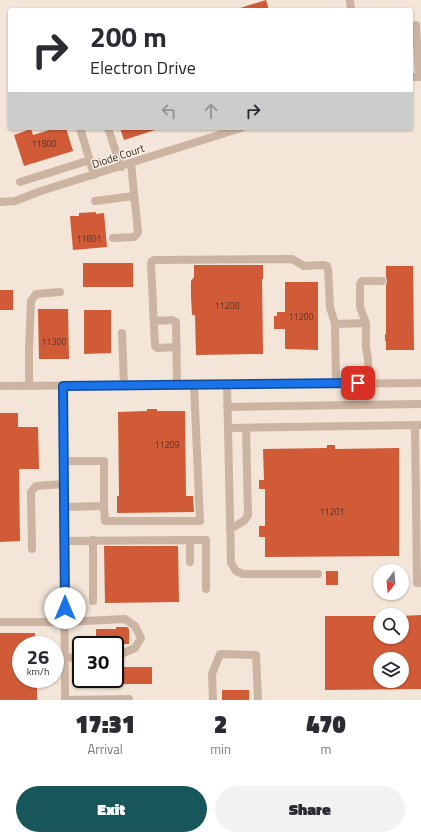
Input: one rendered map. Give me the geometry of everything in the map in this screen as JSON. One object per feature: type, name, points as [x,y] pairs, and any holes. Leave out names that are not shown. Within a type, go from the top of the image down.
[{"type":"street","points":[[413,77],[419,77],[416,25]]},
{"type":"street","points":[[81,130],[94,175]]},
{"type":"street","points":[[109,130],[121,167]]},
{"type":"street","name":"Diode Court","points":[[0,202],[15,201],[235,130]]},
{"type":"street","points":[[20,182],[90,160]]},
{"type":"street","points":[[113,238],[134,237],[138,232],[131,163]]},
{"type":"street","points":[[95,201],[134,196]]},
{"type":"street","points":[[177,348],[155,347],[152,261],[292,259],[304,266],[327,266],[330,307],[335,324],[336,383]]},
{"type":"street","points":[[369,383],[366,348],[366,324],[360,307],[360,284],[362,281],[382,281]]},
{"type":"street","points":[[29,386],[29,350],[32,301],[36,294],[60,292]]},
{"type":"street","points":[[154,321],[172,320],[176,322],[177,385]]},
{"type":"street","points":[[335,324],[366,324]]},
{"type":"street","points":[[122,333],[124,385]]},
{"type":"street","points":[[0,386],[421,383]]},
{"type":"street","points":[[64,462],[104,461],[105,521],[200,521],[194,384]]},
{"type":"street","points":[[227,384],[231,564],[236,571],[243,574],[318,574]]},
{"type":"street","points":[[63,386],[65,700],[129,699]]},
{"type":"street","points":[[227,407],[421,404]]},
{"type":"street","points":[[228,428],[418,425],[417,583],[421,583]]},
{"type":"street","points":[[230,529],[244,521],[248,515],[246,428]]},
{"type":"street","points":[[32,549],[31,492],[36,486],[64,484]]},
{"type":"street","points":[[64,507],[104,506]]},
{"type":"street","points":[[93,540],[93,601]]},
{"type":"street","points":[[190,540],[190,562]]},
{"type":"street","points":[[64,541],[206,540],[206,589]]},
{"type":"street","points":[[0,622],[125,620],[136,626],[141,638],[136,648],[124,653]]},
{"type":"street","points":[[212,700],[212,674],[220,654],[256,655],[258,700]]},
{"type":"street","points":[[65,658],[72,658]]},
{"type":"building","points":[[266,0],[268,8],[240,8]]},
{"type":"building","points":[[31,130],[33,135],[49,130],[67,130],[73,151],[24,166],[14,135]]},
{"type":"building","points":[[121,130],[155,130],[124,140]]},
{"type":"building","points":[[96,212],[96,214],[104,213],[107,247],[73,250],[70,216],[79,216],[79,213]]},
{"type":"building","points":[[83,263],[133,263],[133,287],[83,287]]},
{"type":"building","points":[[194,265],[263,265],[263,354],[196,355],[195,315],[192,315],[191,296],[191,281],[194,277]]},
{"type":"building","points":[[386,266],[413,266],[414,350],[386,350]]},
{"type":"building","points":[[285,282],[318,282],[318,350],[285,349],[285,329],[274,329],[274,316],[277,316],[277,312],[285,312]]},
{"type":"building","points":[[0,290],[13,290],[13,310],[0,310]]},
{"type":"building","points":[[38,309],[68,309],[69,359],[39,359]]},
{"type":"building","points":[[84,310],[111,310],[111,353],[84,354]]},
{"type":"building","points":[[147,409],[157,409],[157,411],[185,411],[186,496],[193,496],[194,512],[117,513],[117,496],[119,496],[118,412],[147,411]]},
{"type":"building","points":[[0,413],[18,413],[18,427],[38,427],[39,469],[19,469],[20,541],[0,542]]},
{"type":"building","points":[[327,445],[335,445],[335,449],[399,448],[399,556],[265,557],[265,537],[259,537],[259,526],[265,526],[265,489],[259,489],[259,480],[264,480],[263,449],[327,448]]},
{"type":"building","points":[[104,546],[178,546],[179,602],[105,603]]},
{"type":"building","points":[[326,571],[338,571],[338,585],[326,585]]},
{"type":"building","points":[[421,615],[421,689],[325,690],[325,616],[373,616],[373,644],[409,644],[409,616]]},
{"type":"building","points":[[116,627],[127,627],[129,629],[129,644],[124,644],[124,636],[96,636],[96,629],[116,629]]},
{"type":"building","points":[[0,633],[35,633],[35,636],[12,636],[12,688],[37,688],[37,700],[0,700]]},
{"type":"building","points":[[124,667],[152,667],[152,684],[124,684]]},
{"type":"building","points":[[222,690],[249,690],[249,700],[222,700]]},
{"type":"route","points":[[65,608],[63,386],[358,383]]}]
